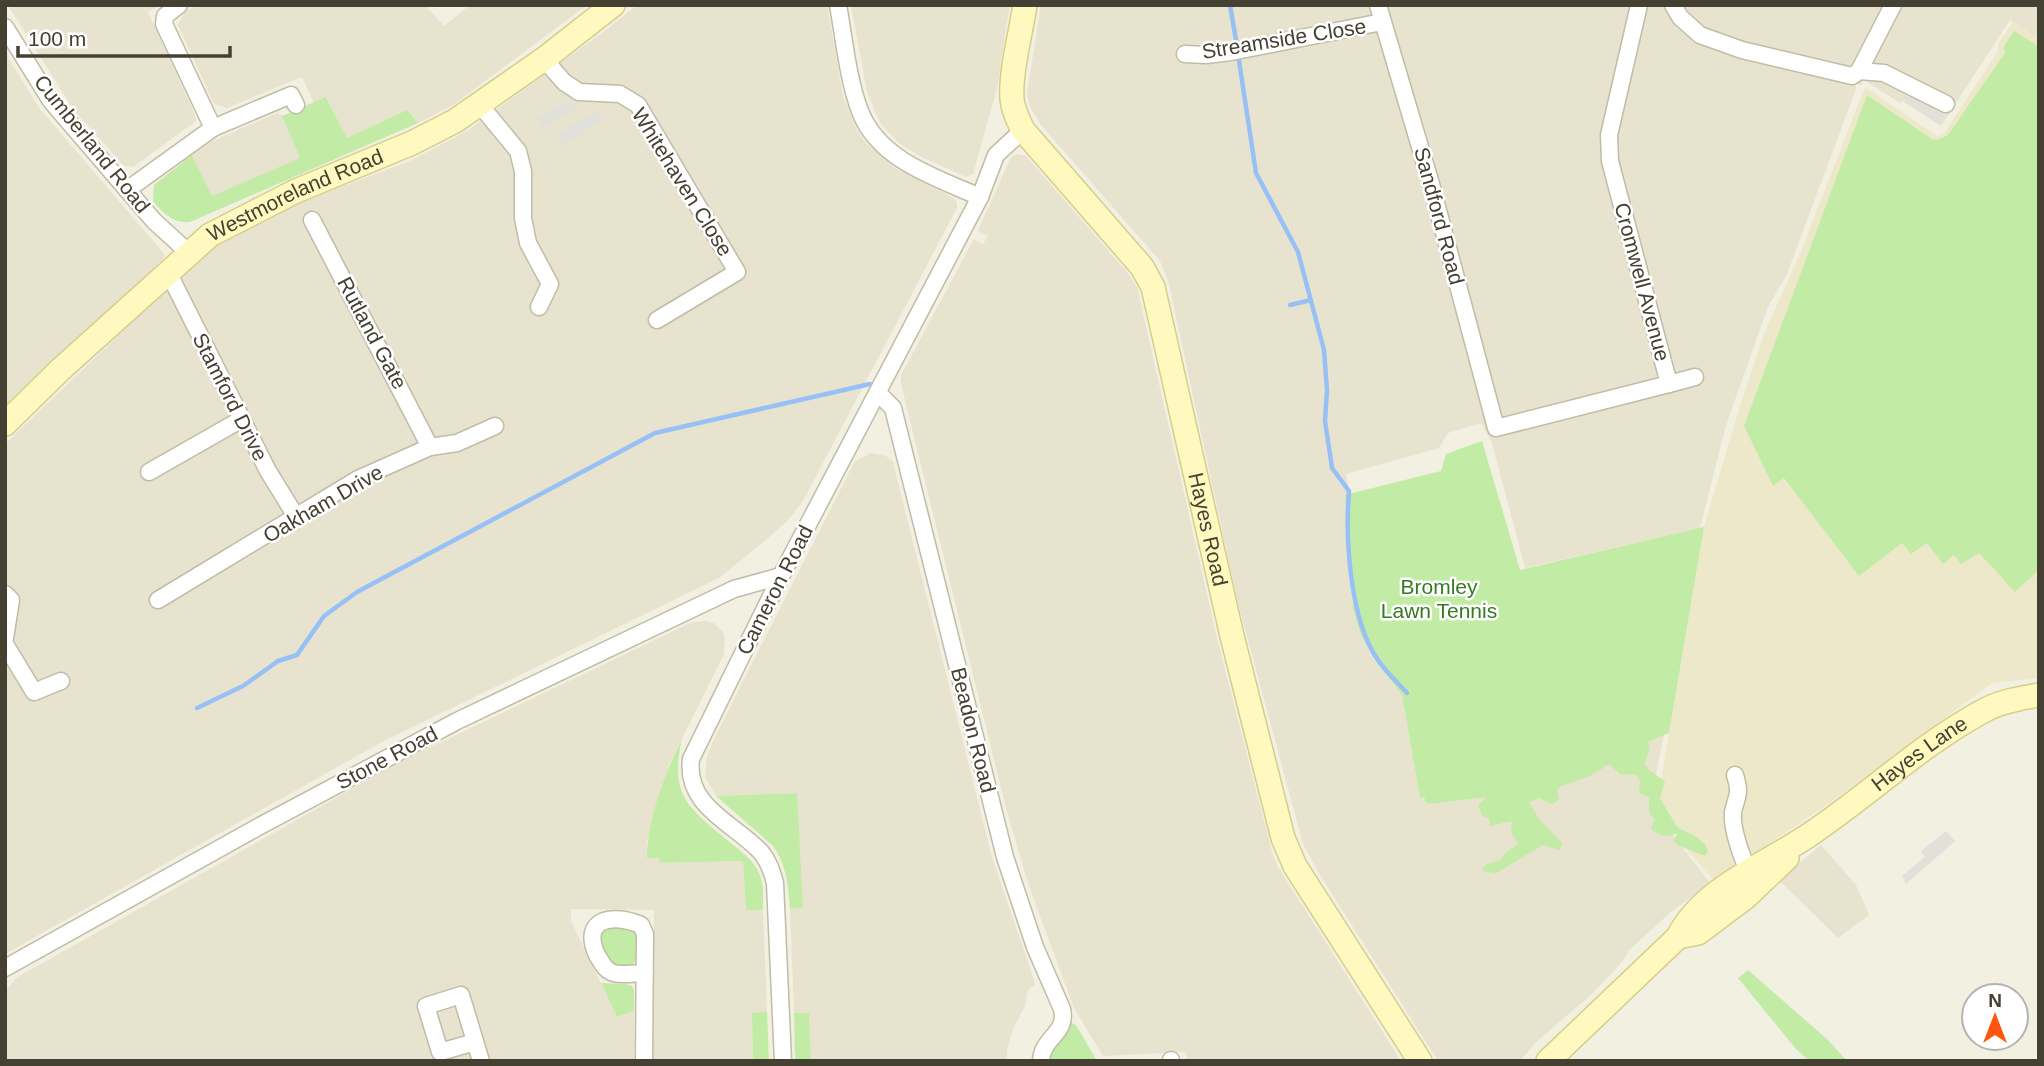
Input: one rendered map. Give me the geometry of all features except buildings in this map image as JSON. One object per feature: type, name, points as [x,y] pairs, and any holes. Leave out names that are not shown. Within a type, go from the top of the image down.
[{"type":"main road","name":"Westmoreland Road","points":[[5,424],[60,370],[210,235],[296,191],[412,143],[480,105],[613,5]]},
{"type":"main road","name":"Hayes Road","points":[[1025,5],[1012,99],[1023,130],[1142,267],[1153,287],[1232,636],[1283,838],[1295,866],[1420,1061]]},
{"type":"main road","name":"Hayes Lane","points":[[1548,1061],[1678,937],[1686,920],[1749,871],[1811,834],[1959,725],[1998,704],[2039,695]]},
{"type":"main road","name":"Hayes Lane","points":[[1678,937],[1698,933],[1746,897],[1811,834]]},
{"type":"street","points":[[179,5],[166,16],[164,24],[213,128]]},
{"type":"street","points":[[838,5],[860,112],[870,129],[906,163],[980,197]]},
{"type":"street","name":"Sandford Road","points":[[1378,5],[1431,184],[1496,429]]},
{"type":"street","name":"Cromwell Avenue","points":[[1496,429],[1669,384],[1610,161],[1609,135],[1639,5]]},
{"type":"street","points":[[1673,5],[1680,17],[1700,35],[1742,50],[1852,76],[1859,71],[1893,5]]},
{"type":"street","name":"Streamside Close","points":[[1185,54],[1206,55],[1238,51],[1382,22]]},
{"type":"street","name":"Cumberland Road","points":[[5,27],[51,101],[154,221],[189,253]]},
{"type":"street","name":"Whitehaven Close","points":[[544,59],[564,82],[579,92],[621,94],[638,105],[737,272],[657,320]]},
{"type":"street","points":[[1859,71],[1884,73],[1946,104]]},
{"type":"street","points":[[127,190],[213,128],[291,95],[296,105]]},
{"type":"street","points":[[480,105],[519,151],[523,171],[523,218],[528,243],[550,285],[538,307]]},
{"type":"street","name":"Cameron Road","points":[[782,1061],[775,883],[770,866],[760,851],[708,808],[691,782],[690,769],[694,750],[781,576],[980,197],[996,155],[1023,130]]},
{"type":"street","name":"Rutland Gate","points":[[312,220],[430,447]]},
{"type":"street","name":"Stamford Drive","points":[[168,272],[268,471],[297,518]]},
{"type":"street","points":[[1669,384],[1695,377]]},
{"type":"street","name":"Beadon Road","points":[[878,393],[893,408],[1005,857],[1035,947],[1062,1009],[1064,1019],[1060,1028],[1043,1047],[1041,1061]]},
{"type":"street","points":[[149,472],[242,419]]},
{"type":"street","name":"Oakham Drive","points":[[158,600],[359,479],[430,447],[457,443],[495,426]]},
{"type":"street","name":"Stone Road","points":[[5,968],[457,720],[734,589],[781,576]]},
{"type":"street","points":[[5,594],[11,600],[5,638]]},
{"type":"street","points":[[5,644],[34,692],[61,681]]},
{"type":"street","points":[[1735,775],[1740,788],[1738,803],[1733,813],[1741,858],[1749,871]]},
{"type":"street","points":[[644,1061],[645,973]]},
{"type":"street","points":[[475,1042],[481,1061]]},
{"type":"shaded area","points":[[8,5],[160,5],[148,12],[196,121],[133,167],[124,166],[73,109]]},
{"type":"shaded area","points":[[198,5],[425,5],[444,26],[470,5],[587,5],[453,105],[418,123],[407,110],[347,138],[327,98],[314,103],[302,77],[227,108],[214,104],[178,25],[185,12]]},
{"type":"shaded area","points":[[637,5],[827,5],[843,96],[857,130],[867,144],[895,168],[957,202],[957,208],[803,501],[789,519],[719,578],[380,743],[5,954],[5,444],[144,311],[224,239],[285,208],[410,161],[467,131]]},
{"type":"shaded area","points":[[851,5],[1010,5],[997,88],[973,174],[966,177],[921,157],[900,144],[880,123],[867,92]]},
{"type":"shaded area","points":[[1041,5],[2039,5],[2039,39],[2010,20],[1941,126],[1864,80],[1861,85],[1856,84],[1787,274],[1768,307],[1726,425],[1700,528],[1525,568],[1492,443],[1481,423],[1448,433],[1439,448],[1346,474],[1350,494],[1345,496],[1377,663],[1402,695],[1420,798],[1565,777],[1664,735],[1652,793],[1652,808],[1710,883],[1671,912],[1629,950],[1622,962],[1591,995],[1535,1043],[1520,1061],[1438,1061],[1303,844],[1237,599],[1168,280],[1160,261],[1041,125],[1029,105],[1027,93]]},
{"type":"shaded area","points":[[2013,22],[2039,39],[2039,678],[1992,683],[1831,802],[1714,881],[1660,812],[1658,798],[1704,527],[1764,334],[1801,251],[1865,87],[1937,136],[1943,135],[1998,51],[1998,44]]},
{"type":"shaded area","points":[[5,53],[40,109],[165,255],[5,410]]},
{"type":"shaded area","points":[[1908,91],[1945,116],[1939,124],[1903,99]]},
{"type":"shaded area","points":[[572,98],[577,107],[543,128],[537,119]]},
{"type":"shaded area","points":[[597,111],[603,120],[563,144],[557,135]]},
{"type":"shaded area","points":[[277,113],[282,116],[300,158],[212,197],[192,155],[210,142]]},
{"type":"shaded area","points":[[1016,154],[1026,156],[1137,287],[1217,638],[1272,852],[1278,867],[1401,1061],[1187,1061],[1186,1052],[1103,1056],[1074,1008],[1029,886],[1006,808],[901,384],[901,375],[974,239],[983,244],[988,236],[978,231],[1011,157]]},
{"type":"shaded area","points":[[871,453],[886,456],[893,462],[992,857],[1034,980],[1035,985],[1028,990],[1025,1006],[1013,1029],[1007,1061],[811,1061],[809,1013],[794,1013],[790,909],[803,908],[796,793],[716,796],[705,777],[707,757],[713,741],[855,461]]},
{"type":"shaded area","points":[[692,622],[714,623],[722,631],[725,637],[724,654],[669,765],[647,842],[647,858],[659,857],[660,863],[743,861],[746,909],[763,910],[767,1012],[752,1013],[753,1061],[653,1061],[654,910],[571,909],[571,921],[617,1017],[634,1011],[634,1061],[5,1061],[5,992],[16,978],[398,763]]},
{"type":"shaded area","points":[[1946,831],[1955,841],[1906,884],[1902,876],[1925,857],[1921,851]]},
{"type":"shaded area","points":[[1821,845],[1856,885],[1869,915],[1838,938],[1779,880]]},
{"type":"green space","points":[[2014,31],[2039,47],[2039,570],[2015,592],[1979,553],[1961,564],[1954,555],[1943,564],[1927,543],[1911,554],[1902,543],[1859,576],[1784,478],[1773,486],[1744,426],[1867,95],[1937,140],[1948,135],[2005,53],[2004,46]]},
{"type":"green space","points":[[326,97],[347,138],[407,110],[418,123],[190,222],[173,219],[153,201],[154,185],[192,155],[212,196],[300,158],[282,116]]},
{"type":"green space","name":"Bromley Lawn Tennis","points":[[1482,441],[1520,570],[1704,527],[1669,733],[1648,742],[1650,749],[1644,764],[1665,781],[1660,798],[1677,827],[1705,844],[1708,851],[1705,856],[1677,845],[1674,840],[1678,833],[1664,835],[1651,829],[1655,819],[1649,813],[1649,797],[1639,793],[1640,781],[1637,775],[1620,774],[1609,764],[1592,775],[1557,788],[1559,800],[1552,804],[1539,798],[1529,802],[1539,819],[1563,844],[1559,850],[1543,845],[1496,873],[1483,871],[1483,867],[1501,860],[1504,854],[1518,844],[1511,832],[1512,821],[1490,826],[1489,818],[1482,816],[1478,805],[1487,797],[1428,804],[1424,800],[1426,797],[1420,798],[1402,695],[1377,663],[1361,635],[1352,606],[1345,495],[1441,471],[1446,454]]},
{"type":"green space","points":[[682,739],[678,759],[681,790],[695,812],[754,865],[762,882],[763,910],[746,910],[743,861],[659,863],[659,858],[647,858],[650,829],[658,797]]},
{"type":"green space","points":[[797,793],[803,908],[790,909],[784,868],[778,853],[716,796]]},
{"type":"green space","points":[[607,926],[629,927],[637,933],[638,956],[632,964],[614,967],[607,959],[599,943],[601,930]]},
{"type":"green space","points":[[1748,970],[1828,1040],[1847,1061],[1809,1061],[1738,978]]},
{"type":"green space","points":[[601,983],[632,986],[634,1011],[617,1017]]},
{"type":"green space","points":[[767,1012],[769,1061],[753,1061],[752,1013]]},
{"type":"green space","points":[[794,1013],[809,1013],[811,1061],[795,1061]]},
{"type":"green space","points":[[1069,1022],[1076,1025],[1097,1061],[1050,1061]]},
{"type":"waterway","points":[[1230,5],[1237,46]]},
{"type":"waterway","points":[[1238,54],[1256,173],[1298,252],[1324,350],[1327,390],[1325,421],[1332,468],[1349,491],[1349,555],[1355,602],[1361,624],[1378,660],[1407,693]]},
{"type":"waterway","points":[[1290,305],[1311,300]]},
{"type":"waterway","points":[[197,708],[243,686],[278,661],[297,655],[324,616],[357,592],[655,433],[870,384]]}]
